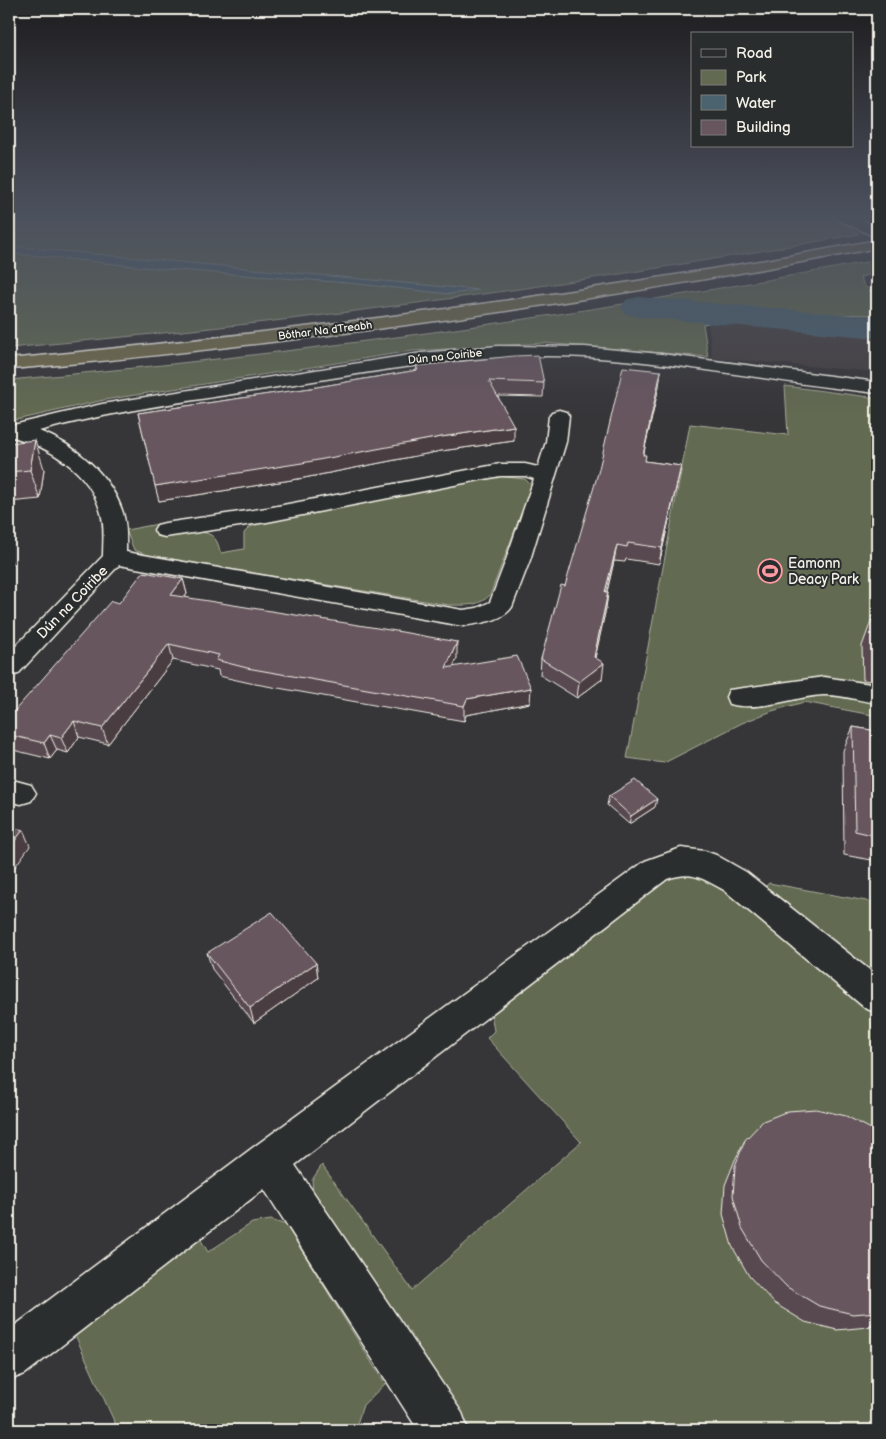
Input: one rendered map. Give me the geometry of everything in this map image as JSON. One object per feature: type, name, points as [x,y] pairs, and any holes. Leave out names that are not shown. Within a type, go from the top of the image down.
[{"type":"highway","name":"Bóthar Na dTreabh","points":[[9,364],[236,341],[414,319],[660,283]]},
{"type":"street","name":"Dún na Coiribe","points":[[13,431],[102,410],[422,358],[498,351],[585,352],[662,358],[877,388]]},
{"type":"street","name":"Dún na Coiribe","points":[[114,557],[463,618],[483,615],[500,607],[518,560],[556,442],[552,422]]},
{"type":"street","name":"Dún na Coiribe","points":[[9,668],[114,557],[114,529],[111,508],[94,479],[64,450],[50,442],[13,431]]},
{"type":"street","points":[[165,530],[226,522],[500,470],[526,470],[544,475]]},
{"type":"street","points":[[226,522],[232,544]]},
{"type":"street","points":[[739,697],[757,697],[824,686],[877,694]]},
{"type":"street","points":[[9,1358],[269,1160],[656,870],[681,861],[705,864],[735,881],[877,997]]},
{"type":"street","points":[[269,1160],[445,1430]]},
{"type":"shaded area","points":[[746,311],[877,312],[877,372],[712,358],[708,320]]},
{"type":"green space","points":[[9,283],[559,283],[339,313],[9,348]]},
{"type":"green space","points":[[750,283],[863,283],[877,298],[877,315],[760,313],[703,324],[708,357],[544,343],[412,351],[104,400],[17,420],[9,420],[9,380],[118,370],[336,345],[661,298]]},
{"type":"green space","name":"Eamonn Deacy Park","points":[[785,386],[877,398],[877,716],[804,702],[772,711],[742,723],[664,763],[627,758],[690,424],[788,435]]},
{"type":"green space","points":[[497,476],[525,479],[532,486],[490,595],[481,602],[471,604],[449,605],[151,556],[134,550],[126,530],[158,524],[161,537],[192,532],[207,533],[217,542],[221,553],[244,549],[244,533],[250,527],[262,523]]},
{"type":"green space","points":[[677,870],[716,881],[877,1015],[877,1430],[472,1430],[314,1200],[312,1180],[322,1165],[412,1290],[581,1142],[487,1038],[494,1031],[491,1013]]},
{"type":"green space","points":[[769,883],[877,903],[877,983],[770,897],[765,890]]},
{"type":"green space","points":[[271,1220],[286,1225],[385,1384],[363,1405],[355,1430],[118,1430],[71,1326],[195,1230],[208,1252],[252,1223]]},
{"type":"water","points":[[350,283],[406,283],[479,290],[450,294]]},
{"type":"building","points":[[538,355],[544,383],[489,381],[514,426],[441,437],[302,463],[155,486],[138,413],[311,388],[418,370],[416,366]]},
{"type":"building","points":[[623,367],[661,371],[643,455],[646,455],[645,461],[681,466],[662,548],[628,543],[627,547],[617,545],[605,592],[608,592],[594,657],[604,663],[579,682],[541,659],[561,585],[565,586],[598,473]]},
{"type":"building","points":[[35,440],[30,470],[9,472],[9,443]]},
{"type":"building","points":[[143,572],[183,579],[171,595],[457,642],[446,668],[517,656],[531,688],[467,699],[464,706],[247,668],[216,660],[219,655],[169,644],[102,728],[74,721],[61,738],[50,735],[44,743],[9,735],[9,717],[111,601],[119,603]]},
{"type":"building","points":[[873,616],[877,617],[877,650],[875,650]]},
{"type":"building","points":[[853,727],[877,731],[877,836],[855,831]]},
{"type":"building","points":[[635,780],[657,799],[631,816],[609,796]]},
{"type":"building","points":[[9,826],[23,830],[9,848]]},
{"type":"building","points":[[272,912],[316,963],[250,1008],[207,953]]},
{"type":"building","points":[[816,1109],[846,1116],[877,1133],[877,1312],[853,1314],[819,1306],[787,1287],[761,1260],[742,1228],[733,1196],[735,1166],[745,1140],[763,1121],[788,1111]]},
{"type":"waterway","points":[[638,307],[877,328]]},
{"type":"place","name":"Eamonn Deacy Park","points":[[770,571]]}]
